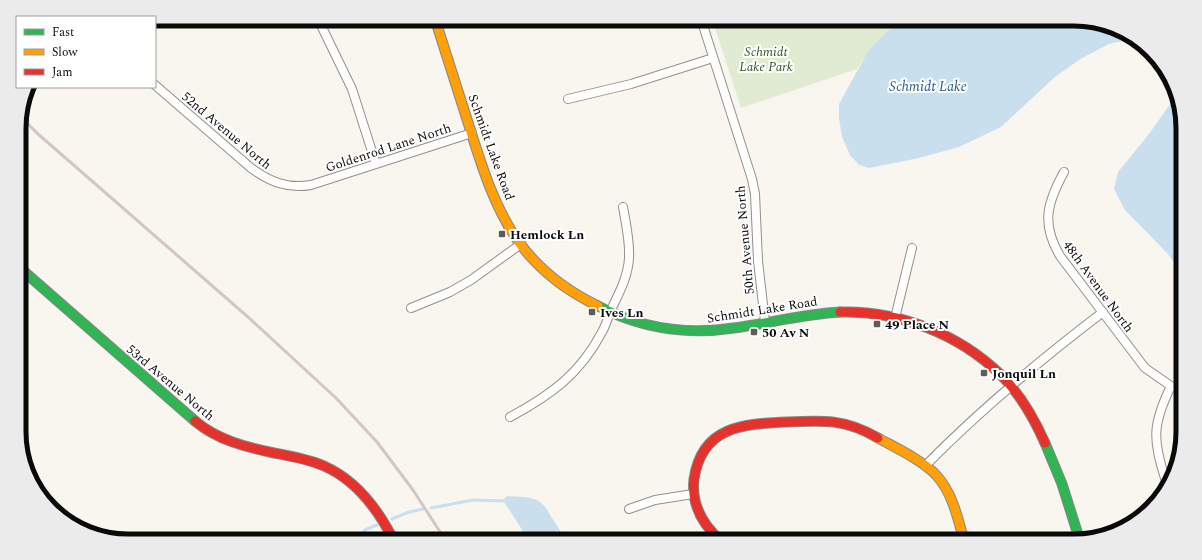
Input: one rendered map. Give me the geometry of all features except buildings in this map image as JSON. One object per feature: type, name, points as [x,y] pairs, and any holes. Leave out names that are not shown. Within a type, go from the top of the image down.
[{"type":"street","points":[[321,26],[352,89],[376,164]]},
{"type":"street","name":"Schmidt Lake Road","points":[[437,26],[494,197],[507,223],[521,244],[548,272],[571,291],[597,307],[626,319],[656,327],[687,331],[720,331],[822,312],[863,313],[895,318],[943,334],[969,349],[994,369],[1011,387],[1023,403],[1046,441],[1058,470],[1078,534]]},
{"type":"street","name":"50th Avenue North","points":[[703,26],[752,179],[755,194],[758,261],[765,322]]},
{"type":"street","points":[[568,99],[630,84],[713,58]]},
{"type":"street","name":"52nd Avenue North","points":[[156,86],[261,176],[282,185],[298,187],[312,185]]},
{"type":"street","name":"Goldenrod Lane North","points":[[312,185],[472,133]]},
{"type":"street","name":"48th Avenue North","points":[[1064,172],[1049,202],[1047,216],[1053,244],[1060,256],[1145,368],[1171,386],[1176,388]]},
{"type":"street","points":[[510,417],[554,391],[578,370],[603,330],[628,271],[629,242],[623,207]]},
{"type":"street","points":[[411,308],[450,292],[470,280],[521,244]]},
{"type":"street","points":[[895,318],[912,248]]},
{"type":"street","name":"53rd Avenue North","points":[[26,274],[200,425],[237,444],[325,466],[353,484],[364,496],[389,534]]},
{"type":"street","points":[[925,466],[957,434],[1059,345],[1103,312]]},
{"type":"street","points":[[1165,477],[1156,442],[1156,425],[1160,408],[1171,386]]},
{"type":"street","points":[[712,534],[701,520],[693,494],[694,476],[698,464],[713,439],[733,428],[752,424],[825,421],[842,422],[872,434],[925,466],[937,476],[946,488],[952,501],[962,534]]},
{"type":"street","points":[[629,509],[655,500],[693,494]]},
{"type":"green space","name":"Schmidt Lake Park","points":[[714,26],[894,26],[877,42],[857,69],[741,108]]},
{"type":"water","name":"Schmidt Lake","points":[[894,26],[1074,26],[1101,29],[1125,40],[1109,44],[1082,58],[1056,76],[1001,127],[959,147],[919,158],[869,168],[859,165],[850,155],[842,137],[839,118],[839,104],[867,53],[882,36]]},
{"type":"water","points":[[1173,100],[1176,128],[1176,265],[1167,253],[1125,210],[1114,189],[1118,172],[1149,134]]},
{"type":"water","points":[[507,496],[537,500],[544,505],[550,515],[557,534],[525,534],[503,500]]},
{"type":"waterway","points":[[431,508],[473,500],[506,501]]},
{"type":"waterway","points":[[392,519],[409,512],[423,509]]},
{"type":"waterway","points":[[549,516],[561,534]]},
{"type":"waterway","points":[[362,534],[365,530],[377,525]]},
{"type":"railway","points":[[26,122],[248,317],[336,398],[377,442],[413,490],[441,534]]},
{"type":"traffic: fast","points":[[26,273],[195,421]]},
{"type":"traffic: fast","points":[[598,306],[630,320],[664,328],[699,331],[734,328],[840,312]]},
{"type":"traffic: fast","points":[[1045,443],[1062,484],[1078,534]]},
{"type":"traffic: slow","points":[[437,26],[485,174],[496,202],[510,228],[526,251],[544,270],[564,286],[598,306]]},
{"type":"traffic: slow","points":[[878,438],[925,465],[937,476],[943,483],[951,499],[962,534]]},
{"type":"traffic: jam","points":[[840,312],[862,312],[905,320],[926,327],[966,348],[984,360],[1008,382],[1036,424],[1045,443]]},
{"type":"traffic: jam","points":[[195,421],[204,428],[232,442],[312,461],[336,472],[356,488],[374,508],[390,534]]},
{"type":"traffic: jam","points":[[714,534],[704,521],[696,506],[694,497],[694,479],[698,461],[706,448],[715,438],[727,431],[755,424],[812,421],[845,424],[878,438]]},
{"type":"place","name":"Hemlock Ln","points":[[502,234]]},
{"type":"place","name":"Ives Ln","points":[[592,312]]},
{"type":"place","name":"49 Place N","points":[[877,324]]},
{"type":"place","name":"50 Av N","points":[[754,332]]},
{"type":"place","name":"Jonquil Ln","points":[[984,373]]}]
